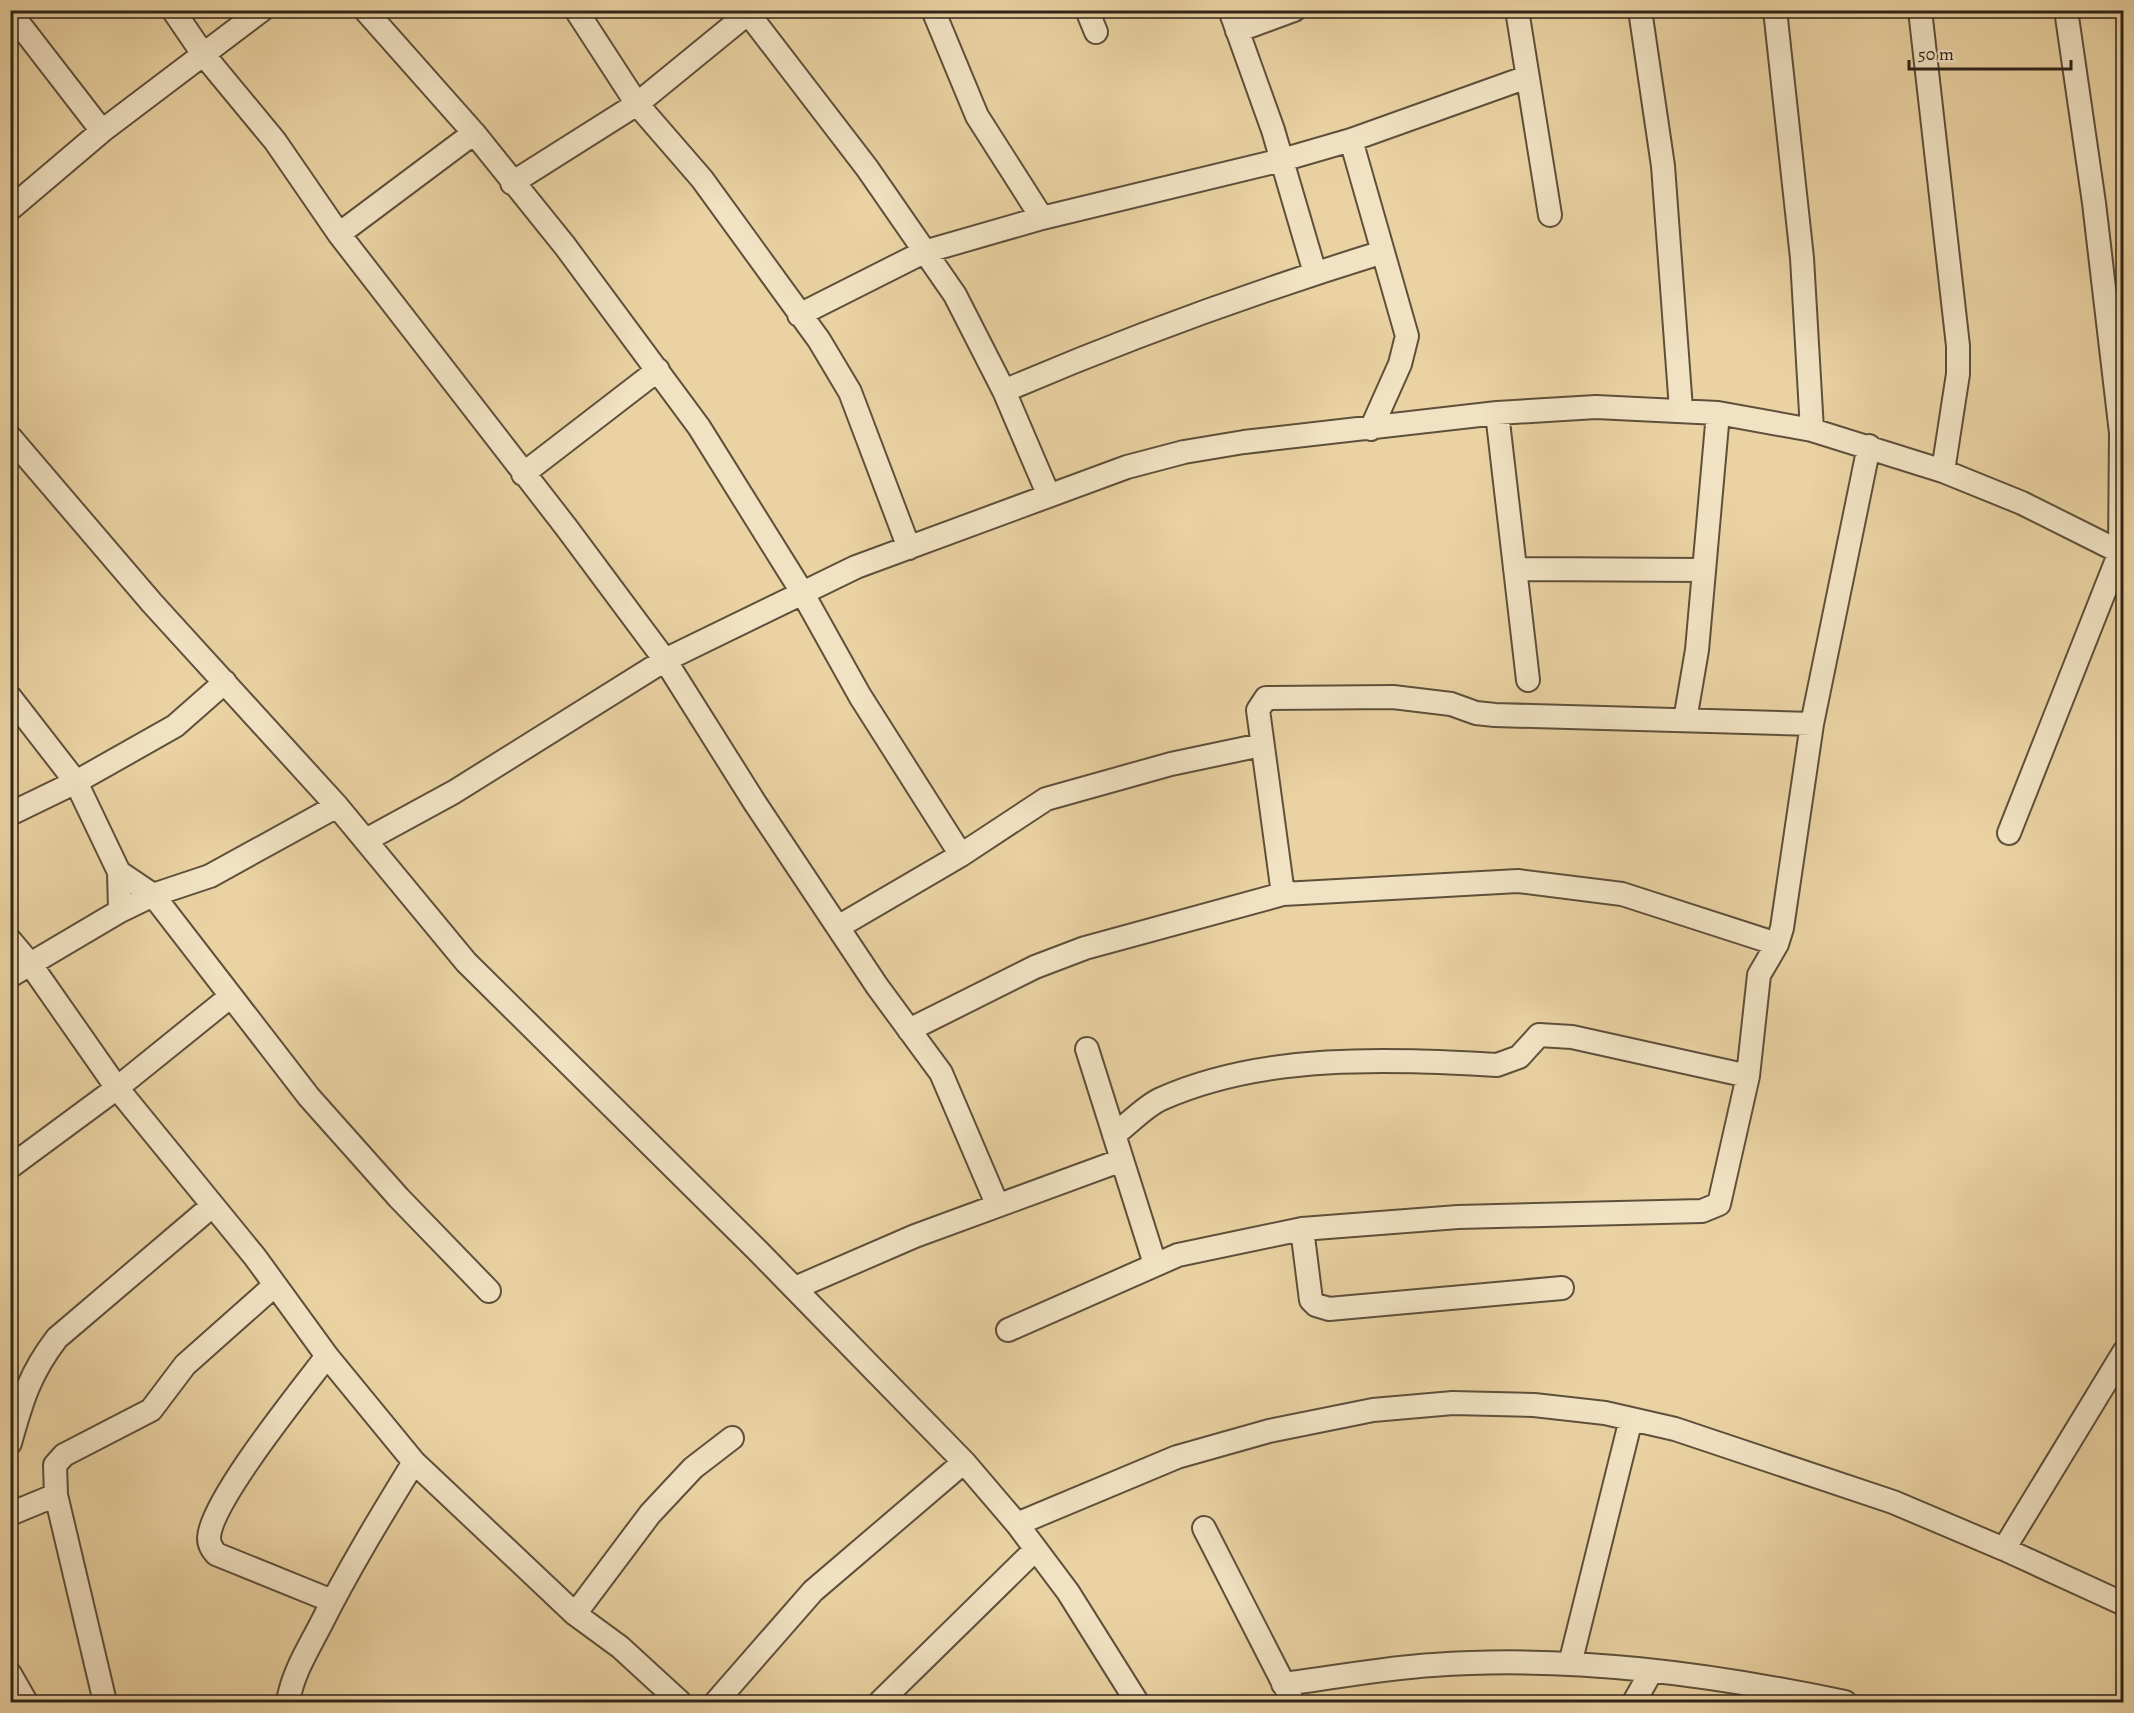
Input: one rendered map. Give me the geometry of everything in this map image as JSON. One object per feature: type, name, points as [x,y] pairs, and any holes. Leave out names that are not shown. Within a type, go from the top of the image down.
[{"type":"street","points":[[173,10],[204,54],[275,141],[339,234],[665,660],[838,927],[941,1073],[997,1204]]},
{"type":"street","points":[[10,209],[102,131],[262,10]]},
{"type":"street","points":[[365,10],[474,133],[565,246],[699,427],[802,592],[860,696],[961,855]]},
{"type":"street","points":[[576,10],[637,104],[702,179],[819,340],[850,392],[909,548]]},
{"type":"street","points":[[933,10],[977,116],[1042,218]]},
{"type":"street","points":[[1087,10],[1096,32]]},
{"type":"street","points":[[1294,10],[1234,20],[1282,160],[1315,273]]},
{"type":"street","points":[[1516,10],[1550,214]]},
{"type":"street","points":[[1640,10],[1663,166],[1681,409]]},
{"type":"street","points":[[1775,10],[1802,258],[1812,430]]},
{"type":"street","points":[[1920,10],[1958,346],[1958,374],[1943,471]]},
{"type":"street","points":[[2009,833],[2122,553],[2123,482],[2117,399],[2094,203],[2066,10]]},
{"type":"street","points":[[10,12],[102,131]]},
{"type":"street","points":[[512,183],[637,104],[740,14],[867,168],[955,295],[1004,391],[1049,496]]},
{"type":"street","points":[[799,315],[924,252],[1042,218],[1282,160],[1351,140],[1527,77]]},
{"type":"street","points":[[339,234],[474,133]]},
{"type":"street","points":[[1351,140],[1407,336],[1406,348],[1371,429]]},
{"type":"street","points":[[1004,391],[1086,356],[1315,273],[1383,252]]},
{"type":"street","points":[[523,474],[658,370]]},
{"type":"street","points":[[366,840],[454,792],[665,660],[856,567],[1128,467],[1184,452],[1244,442],[1497,413],[1596,407],[1681,409],[1718,413],[1812,430],[1943,471],[2022,503],[2122,553]]},
{"type":"street","points":[[1497,413],[1528,680]]},
{"type":"street","points":[[1685,720],[1697,650],[1718,413]]},
{"type":"street","points":[[10,437],[337,806],[466,962],[795,1288],[964,1462],[1017,1524],[1068,1592],[1137,1702]]},
{"type":"street","points":[[1008,1329],[1178,1255],[1302,1229],[1458,1217],[1702,1212],[1719,1204],[1748,1076],[1759,975],[1777,944],[1782,928],[1812,724],[1869,446]]},
{"type":"street","points":[[1515,569],[1704,570]]},
{"type":"street","points":[[10,814],[76,782],[175,726],[225,682]]},
{"type":"street","points":[[10,697],[76,782],[119,872],[120,911]]},
{"type":"street","points":[[1283,894],[1258,710],[1261,702],[1273,697],[1393,697],[1451,704],[1476,713],[1495,715],[1812,724]]},
{"type":"street","points":[[838,927],[961,855],[1046,799],[1151,770],[1261,745]]},
{"type":"street","points":[[10,976],[120,911],[153,895],[210,876],[337,806]]},
{"type":"street","points":[[119,872],[153,895],[309,1097],[399,1198],[489,1291]]},
{"type":"street","points":[[909,1030],[1035,967],[1085,948],[1283,894],[1518,881],[1622,894],[1777,944]]},
{"type":"street","points":[[10,940],[31,965],[117,1088],[275,1285],[327,1356],[414,1462],[575,1614],[620,1647],[680,1702]]},
{"type":"street","points":[[10,1167],[117,1088],[231,996]]},
{"type":"street","points":[[1114,1135],[1160,1099],[1212,1082],[1320,1062],[1497,1065],[1519,1057],[1539,1035],[1572,1037],[1748,1076]]},
{"type":"street","points":[[1087,1049],[1155,1264]]},
{"type":"street","points":[[795,1288],[915,1236],[1122,1160]]},
{"type":"street","points":[[10,1443],[21,1402],[38,1363],[57,1338],[212,1206]]},
{"type":"street","points":[[1302,1229],[1311,1300],[1316,1305],[1329,1309],[1562,1288]]},
{"type":"street","points":[[105,1702],[56,1495],[54,1470],[58,1460],[151,1410],[186,1365],[275,1285]]},
{"type":"street","points":[[2004,1549],[2124,1352]]},
{"type":"street","points":[[327,1356],[258,1448],[214,1520],[209,1537],[211,1547],[216,1554],[332,1601]]},
{"type":"street","points":[[1017,1524],[1177,1456],[1269,1431],[1373,1410],[1453,1403],[1534,1405],[1631,1419],[1675,1429],[1893,1502],[2004,1549],[2124,1604]]},
{"type":"street","points":[[1570,1664],[1631,1419]]},
{"type":"street","points":[[575,1614],[650,1514],[693,1468],[732,1438]]},
{"type":"street","points":[[288,1702],[295,1674],[332,1601],[358,1553],[414,1462]]},
{"type":"street","points":[[716,1702],[813,1591],[964,1462]]},
{"type":"street","points":[[10,1514],[56,1495]]},
{"type":"street","points":[[1204,1528],[1288,1693],[1433,1665],[1570,1664],[1754,1684],[1845,1702]]},
{"type":"street","points":[[880,1702],[1035,1550]]},
{"type":"street","points":[[1634,1702],[1651,1672]]},
{"type":"street","points":[[10,1674],[26,1702]]}]
